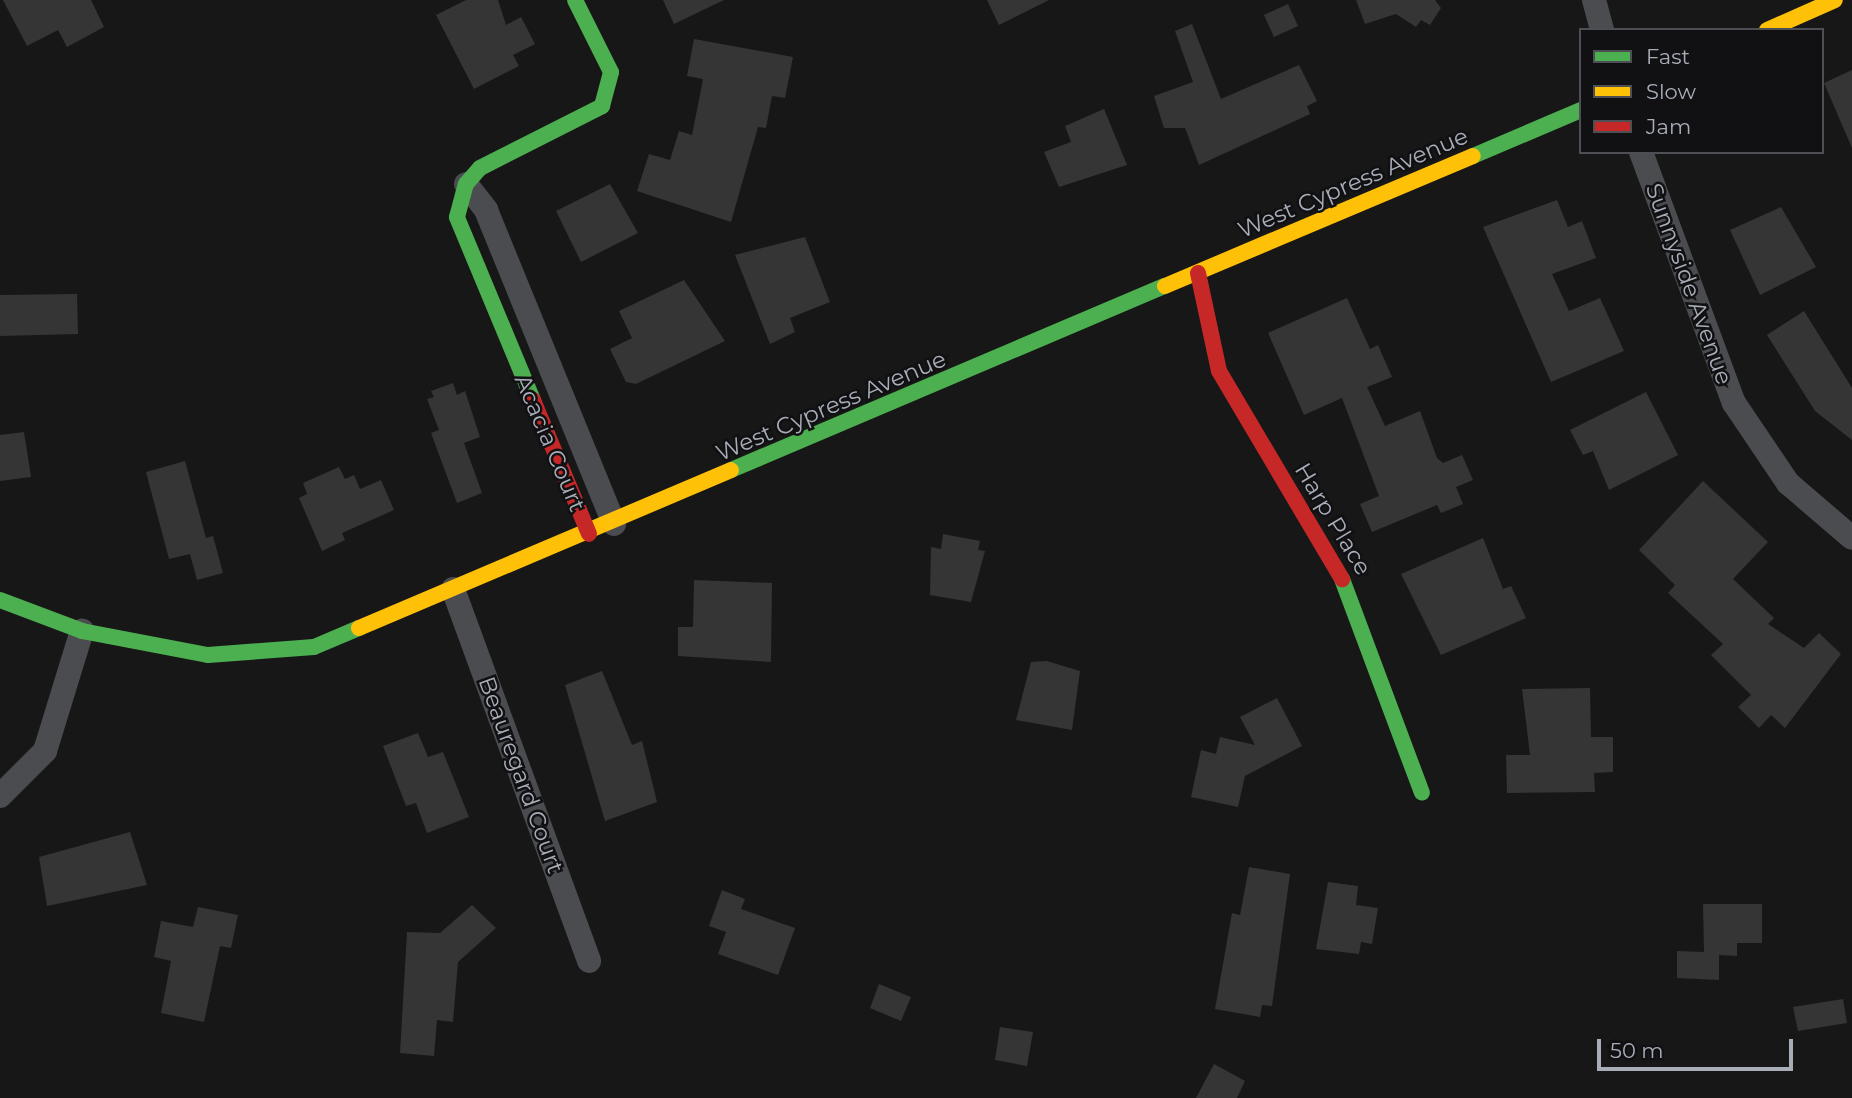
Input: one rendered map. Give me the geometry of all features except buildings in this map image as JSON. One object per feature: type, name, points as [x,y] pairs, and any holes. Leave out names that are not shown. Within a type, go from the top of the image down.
[{"type":"main road","points":[[466,184],[480,168],[602,106],[611,72],[575,0]]},
{"type":"main road","points":[[1772,28],[1835,0]]},
{"type":"main road","name":"West Cypress Avenue","points":[[0,600],[82,631],[208,655],[314,647],[614,524],[1579,111]]},
{"type":"main road","name":"Acacia Court","points":[[466,184],[459,224],[589,534]]},
{"type":"main road","name":"Harp Place","points":[[1198,274],[1219,371],[1353,597],[1422,793]]},
{"type":"street","points":[[1594,0],[1601,28]]},
{"type":"street","name":"Sunnyside Avenue","points":[[1642,154],[1734,403],[1788,483],[1852,538]]},
{"type":"street","name":"Acacia Court","points":[[466,184],[486,210],[614,524]]},
{"type":"street","name":"Acacia Court","points":[[512,351],[539,340]]},
{"type":"street","name":"Beauregard Court","points":[[453,589],[589,961]]},
{"type":"street","points":[[0,796],[45,751],[82,631]]},
{"type":"traffic: fast","points":[[533,400],[457,217],[466,184],[480,168],[602,106],[611,72],[575,0]]},
{"type":"traffic: fast","points":[[1473,156],[1579,111]]},
{"type":"traffic: fast","points":[[731,470],[1165,286]]},
{"type":"traffic: fast","points":[[1342,579],[1422,793]]},
{"type":"traffic: fast","points":[[0,600],[82,631],[208,655],[314,647],[359,628]]},
{"type":"traffic: slow","points":[[1772,28],[1835,0]]},
{"type":"traffic: slow","points":[[1165,286],[1473,156]]},
{"type":"traffic: slow","points":[[359,628],[731,470]]},
{"type":"traffic: jam","points":[[1198,273],[1219,371],[1342,579]]},
{"type":"traffic: jam","points":[[533,400],[589,534]]}]
